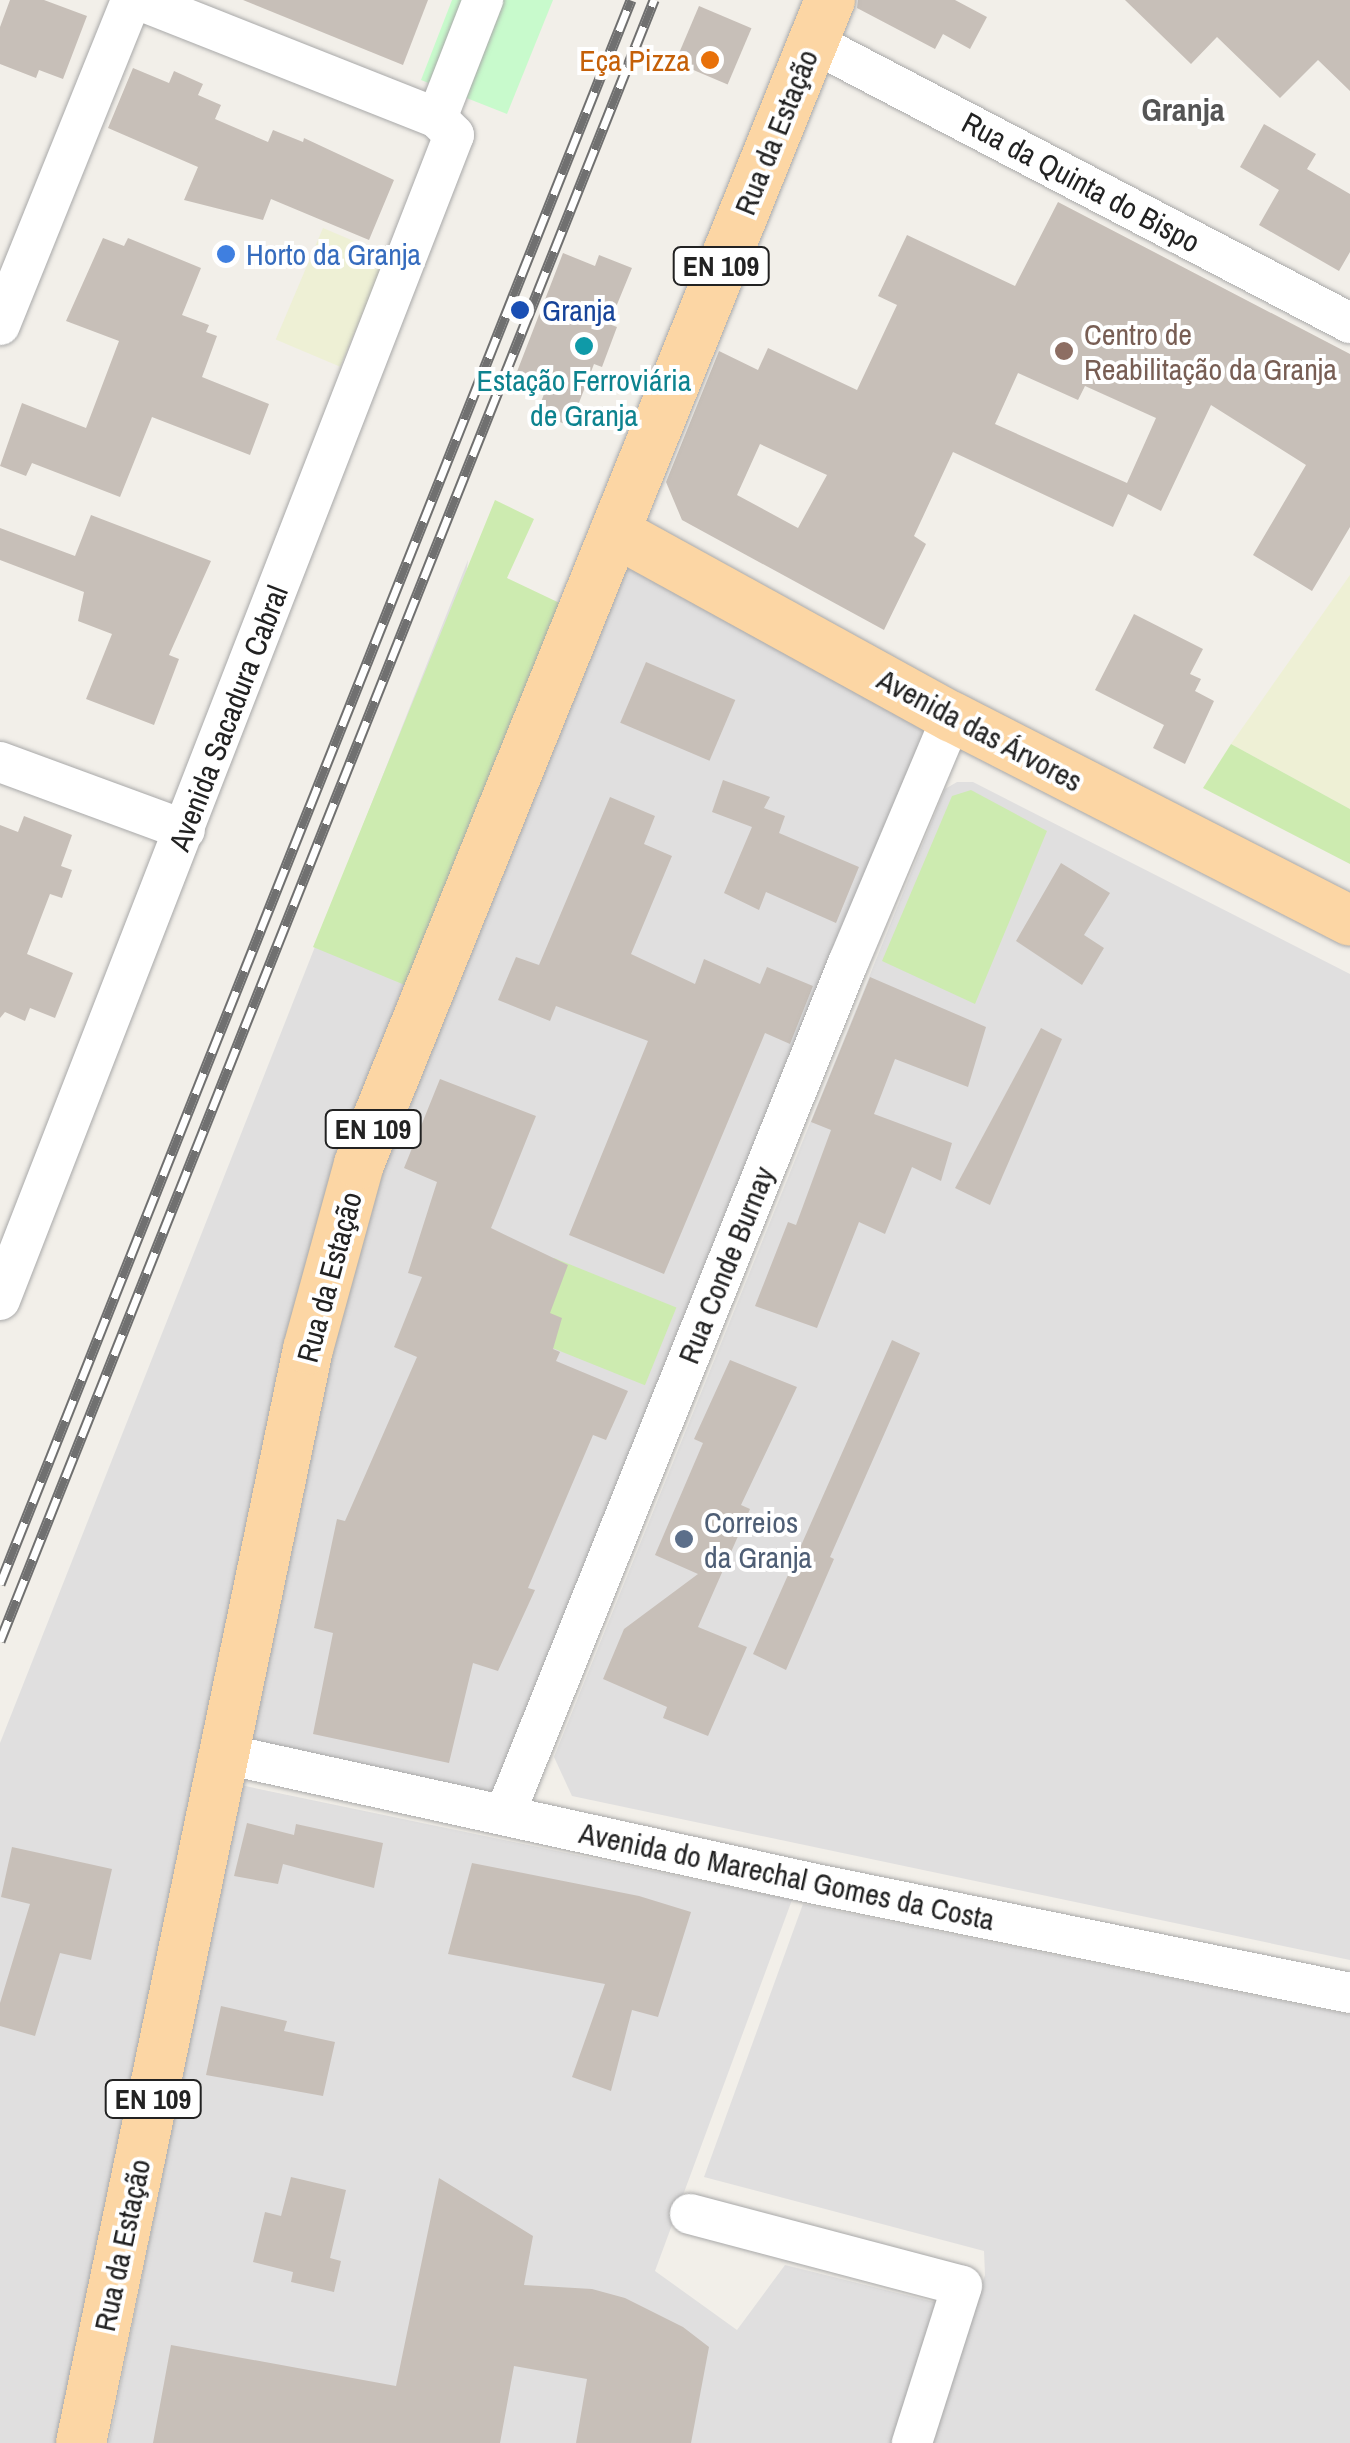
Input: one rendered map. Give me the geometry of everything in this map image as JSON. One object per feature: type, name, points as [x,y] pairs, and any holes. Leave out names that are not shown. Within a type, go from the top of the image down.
[{"type":"main road","name":"Rua da Estação","points":[[81,2443],[308,1349],[359,1164],[821,21]]},
{"type":"main road","name":"Avenida das Árvores","points":[[615,532],[952,718],[1350,921]]},
{"type":"street","points":[[0,325],[130,0]]},
{"type":"street","points":[[139,0],[445,126]]},
{"type":"street","name":"Avenida Sacadura Cabral","points":[[0,1300],[185,830],[445,126],[484,0]]},
{"type":"street","name":"Rua da Quinta do Bispo","points":[[821,21],[1350,323]]},
{"type":"street","name":"Rua Conde Burnay","points":[[505,1814],[848,963],[952,718]]},
{"type":"street","points":[[0,762],[185,830]]},
{"type":"street","name":"Avenida do Marechal Gomes da Costa","points":[[225,1754],[811,1883],[1350,1992]]},
{"type":"street","points":[[690,2214],[962,2286],[912,2443]]},
{"type":"shaded area","points":[[615,532],[952,717],[505,1814],[225,1754],[308,1349]]},
{"type":"shaded area","points":[[468,560],[412,988],[58,2443],[0,2443],[0,1743]]},
{"type":"shaded area","points":[[957,782],[973,782],[1350,974],[1350,1960],[572,1796],[554,1757],[945,789]]},
{"type":"shaded area","points":[[240,1785],[792,1900],[655,2271],[737,2330],[785,2265],[938,2303],[894,2443],[109,2443]]},
{"type":"shaded area","points":[[803,1904],[1350,2015],[1350,2443],[930,2443],[985,2275],[984,2251],[704,2177]]},
{"type":"green space","points":[[452,0],[553,0],[507,114],[421,80]]},
{"type":"green space","points":[[323,228],[387,255],[340,367],[276,339]]},
{"type":"green space","points":[[495,500],[534,519],[507,578],[568,607],[412,988],[313,947]]},
{"type":"green space","points":[[1350,575],[1350,809],[1231,744]]},
{"type":"green space","points":[[1231,744],[1350,809],[1350,864],[1203,788]]},
{"type":"green space","points":[[971,790],[1047,831],[975,1004],[882,961],[952,796]]},
{"type":"green space","points":[[554,1258],[676,1307],[645,1385],[523,1336]]},
{"type":"building","points":[[10,0],[44,0],[87,16],[63,79],[39,70],[36,78],[0,64],[0,27]]},
{"type":"building","points":[[243,0],[428,0],[403,65]]},
{"type":"building","points":[[858,0],[955,0],[987,17],[970,49],[943,34],[935,49],[857,8]]},
{"type":"building","points":[[1125,0],[1350,0],[1350,91],[1318,60],[1280,98],[1217,37],[1191,64]]},
{"type":"building","points":[[699,6],[751,28],[728,84],[675,62]]},
{"type":"building","points":[[133,68],[169,83],[174,71],[203,84],[198,95],[221,105],[215,119],[268,142],[273,130],[303,142],[304,138],[394,180],[369,240],[271,199],[263,220],[184,200],[198,167],[108,128]]},
{"type":"building","points":[[1264,124],[1316,154],[1307,169],[1350,194],[1350,252],[1339,271],[1259,225],[1279,190],[1240,167]]},
{"type":"building","points":[[1058,202],[1350,354],[1350,527],[1312,591],[1253,555],[1306,465],[1211,405],[1161,511],[1128,494],[1113,527],[953,452],[914,536],[926,544],[884,630],[682,520],[666,482],[719,351],[758,370],[768,348],[857,390],[897,305],[878,296],[907,235],[1015,286]],"holes":[[[1018,373],[1078,400],[1085,386],[1156,418],[1127,483],[995,424]],[[760,444],[827,475],[798,528],[737,495]]]},
{"type":"building","points":[[103,238],[124,246],[128,238],[201,268],[182,315],[209,325],[206,332],[217,336],[202,377],[269,404],[250,455],[152,417],[120,497],[32,463],[26,476],[0,466],[22,403],[86,428],[119,341],[66,321]]},
{"type":"building","name":"Estação Ferroviária de Granja","points":[[563,253],[595,266],[599,255],[632,268],[609,324],[617,327],[602,367],[594,364],[570,426],[537,413],[544,394],[513,382]]},
{"type":"building","points":[[91,515],[211,561],[169,655],[179,659],[154,725],[86,699],[112,634],[78,621],[84,592],[0,560],[0,528],[75,556]]},
{"type":"building","points":[[1134,614],[1203,649],[1190,674],[1201,679],[1195,691],[1214,701],[1185,764],[1153,748],[1164,725],[1095,690]]},
{"type":"building","points":[[646,662],[735,700],[710,761],[620,723]]},
{"type":"building","points":[[723,780],[770,797],[764,808],[785,816],[779,833],[859,867],[836,923],[766,892],[759,910],[724,893],[752,827],[712,812]]},
{"type":"building","points":[[610,797],[655,816],[644,844],[672,856],[631,954],[695,984],[704,959],[760,984],[767,967],[813,986],[790,1044],[765,1033],[664,1274],[569,1235],[648,1041],[556,1006],[550,1021],[498,1000],[516,957],[539,965]]},
{"type":"building","points":[[24,816],[72,835],[61,866],[72,870],[62,898],[50,894],[27,954],[73,973],[55,1018],[30,1008],[25,1021],[5,1012],[0,1018],[0,825],[18,832]]},
{"type":"building","points":[[1061,863],[1110,893],[1084,935],[1104,948],[1082,985],[1016,941]]},
{"type":"building","points":[[870,977],[986,1027],[968,1087],[895,1059],[874,1114],[952,1143],[941,1181],[912,1167],[885,1234],[859,1222],[817,1328],[755,1306],[788,1222],[796,1225],[831,1130],[811,1122]]},
{"type":"building","points":[[1041,1028],[1062,1039],[990,1205],[955,1188]]},
{"type":"building","points":[[440,1079],[536,1116],[491,1228],[568,1265],[550,1313],[562,1318],[553,1349],[560,1352],[556,1361],[628,1391],[606,1440],[593,1435],[528,1588],[535,1590],[498,1671],[473,1663],[449,1763],[313,1734],[333,1633],[314,1628],[337,1519],[345,1521],[417,1357],[394,1347],[422,1277],[408,1273],[437,1182],[404,1168]]},
{"type":"building","points":[[892,1340],[920,1353],[830,1557],[834,1559],[786,1670],[753,1654]]},
{"type":"building","points":[[730,1360],[797,1387],[741,1505],[750,1509],[698,1627],[747,1647],[708,1736],[663,1718],[667,1707],[603,1679],[624,1629],[698,1574],[655,1555],[703,1443],[694,1439]]},
{"type":"building","points":[[247,1823],[294,1835],[296,1824],[383,1843],[374,1888],[283,1864],[278,1884],[234,1876]]},
{"type":"building","points":[[12,1847],[112,1869],[91,1960],[60,1953],[35,2036],[0,2026],[0,2003],[30,1904],[1,1897]]},
{"type":"building","points":[[472,1863],[639,1896],[691,1912],[658,2017],[632,2010],[611,2091],[572,2077],[605,1984],[448,1954]]},
{"type":"building","points":[[221,2006],[287,2021],[284,2031],[335,2042],[323,2096],[206,2075]]},
{"type":"building","points":[[291,2177],[346,2190],[330,2258],[341,2261],[334,2292],[291,2282],[293,2272],[253,2262],[265,2212],[281,2216]]},
{"type":"building","points":[[439,2178],[533,2236],[524,2285],[592,2289],[625,2298],[683,2327],[709,2347],[691,2443],[576,2443],[587,2379],[514,2366],[500,2443],[153,2443],[171,2345],[396,2386]]},
{"type":"railway","points":[[0,1584],[631,0]]},
{"type":"railway","points":[[0,1641],[654,0]]},
{"type":"place","name":"Eça Pizza","points":[[710,60]]},
{"type":"place","name":"Horto da Granja","points":[[226,254]]},
{"type":"place","name":"Granja","points":[[520,310]]},
{"type":"place","name":"Estação Ferroviária de Granja","points":[[584,346]]},
{"type":"place","name":"Centro de Reabilitação da Granja","points":[[1064,351]]},
{"type":"place","name":"Correios da Granja","points":[[684,1539]]},
{"type":"district","name":"Granja","points":[[1183,110]]}]
